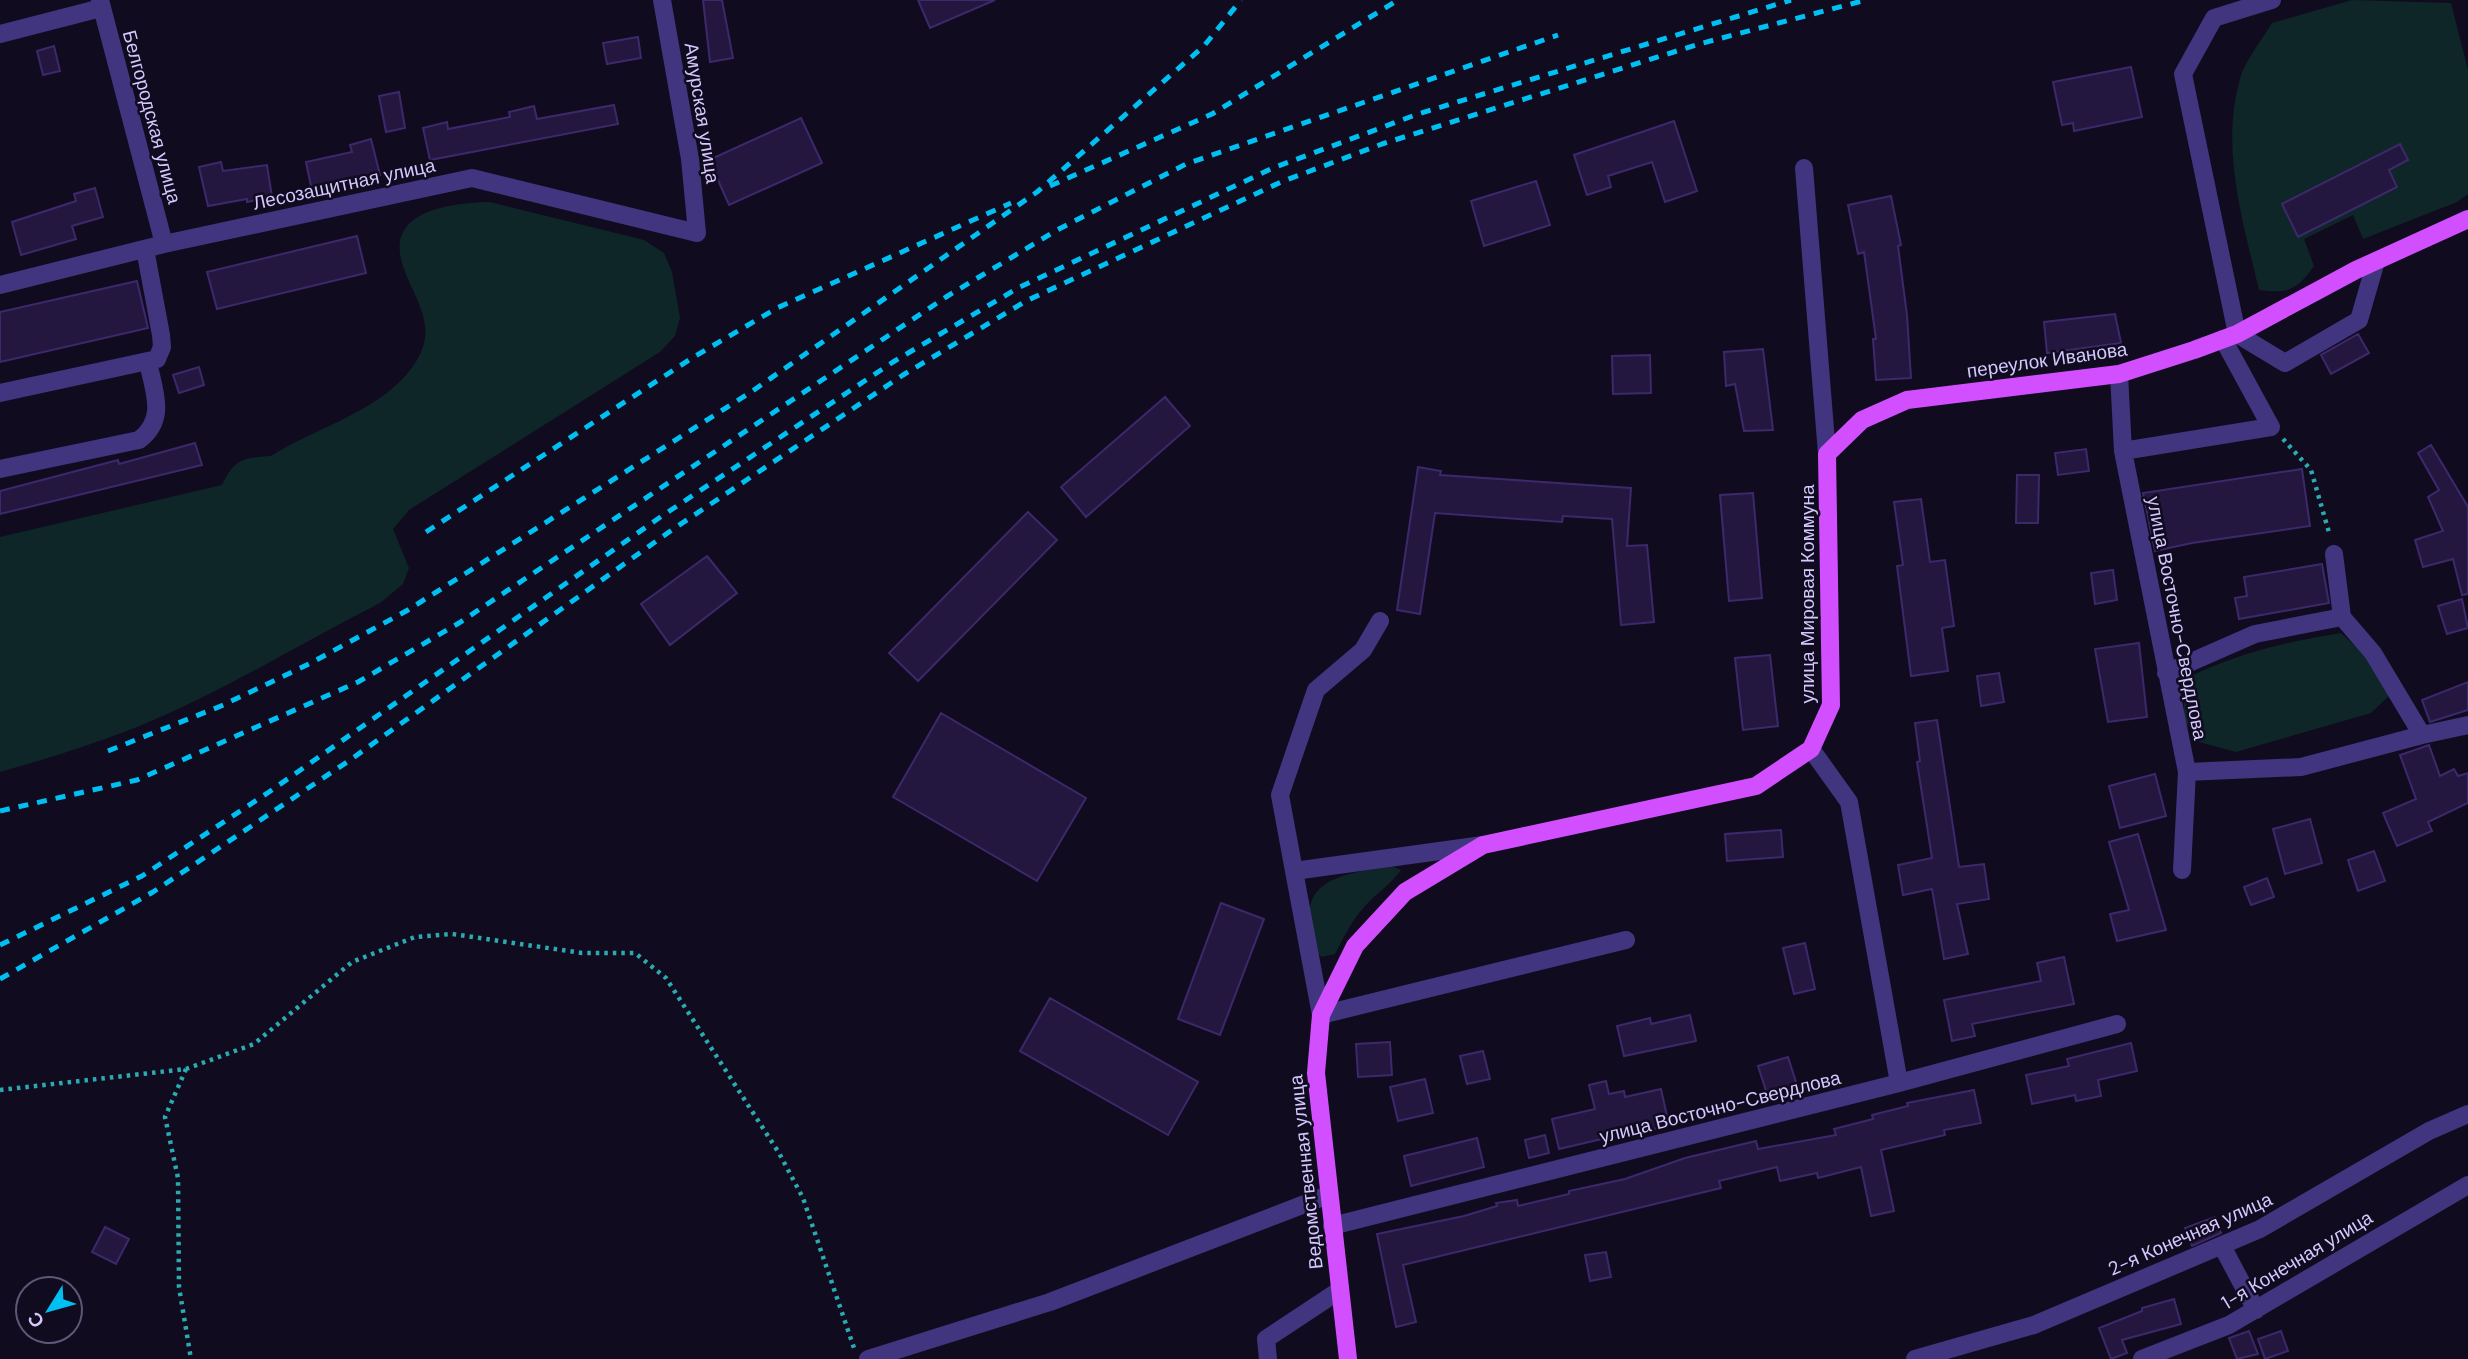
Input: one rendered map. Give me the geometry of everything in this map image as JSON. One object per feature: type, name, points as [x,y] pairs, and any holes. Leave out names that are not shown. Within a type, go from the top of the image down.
[{"type":"main road","name":"переулок Иванова","points":[[1827,454],[1862,420],[1907,400],[2119,374],[2230,337],[2376,261],[2468,219]]},
{"type":"main road","name":"улица Мировая Коммуна","points":[[1811,749],[1831,705],[1827,454]]},
{"type":"main road","name":"Ведомственная улица","points":[[1348,1359],[1316,1073],[1321,1015],[1355,946],[1405,892],[1483,845],[1756,786],[1811,749]]},
{"type":"street","name":"Амурская улица","points":[[662,0],[690,159],[697,233]]},
{"type":"street","points":[[2123,451],[2271,427],[2230,337],[2183,75],[2214,18],[2272,0]]},
{"type":"street","points":[[0,34],[101,4]]},
{"type":"street","name":"Белгородская улица","points":[[101,4],[164,244]]},
{"type":"street","name":"улица Мировая Коммуна","points":[[1804,169],[1827,454]]},
{"type":"street","name":"Лесозащитная улица","points":[[0,285],[164,244],[472,178],[697,233]]},
{"type":"street","points":[[0,393],[157,359],[163,347],[145,249]]},
{"type":"street","points":[[2230,337],[2285,363],[2359,320],[2376,261]]},
{"type":"street","points":[[0,470],[139,440],[152,431],[157,419],[148,362]]},
{"type":"street","name":"улица Восточно-Свердлова","points":[[2119,374],[2123,451],[2187,772],[2182,870]]},
{"type":"street","points":[[2334,554],[2342,617],[2373,653],[2422,736]]},
{"type":"street","points":[[2166,673],[2255,634],[2342,617]]},
{"type":"street","points":[[1380,621],[1363,650],[1316,690],[1280,796],[1321,1015],[1626,940]]},
{"type":"street","points":[[2187,772],[2301,767],[2468,725]]},
{"type":"street","points":[[1811,749],[1849,802],[1899,1083]]},
{"type":"street","points":[[1294,871],[1483,845]]},
{"type":"street","name":"улица Восточно-Свердлова","points":[[1332,1226],[1899,1083],[2117,1024]]},
{"type":"street","name":"2-я Конечная улица","points":[[1915,1359],[2034,1325],[2260,1230],[2429,1131],[2468,1114]]},
{"type":"street","name":"1-я Конечная улица","points":[[2141,1359],[2229,1325],[2468,1185]]},
{"type":"street","points":[[868,1359],[1049,1302],[1328,1195]]},
{"type":"street","points":[[2222,1246],[2256,1310]]},
{"type":"street","points":[[1268,1359],[1266,1339],[1340,1290]]},
{"type":"path","points":[[2271,427],[2311,470],[2322,500],[2334,554]]},
{"type":"path","points":[[0,1090],[186,1069],[254,1044],[352,962],[415,937],[452,934],[582,953],[635,953],[666,978],[779,1153],[803,1198],[858,1359]]},
{"type":"path","points":[[186,1069],[165,1117],[178,1178],[179,1287],[191,1359]]},
{"type":"green space","points":[[2352,0],[2451,3],[2468,70],[2468,194],[2457,202],[2363,239],[2353,215],[2304,239],[2314,266],[2297,285],[2285,290],[2259,290],[2241,212],[2233,159],[2234,105],[2242,72],[2272,23]]},
{"type":"green space","points":[[490,202],[644,240],[664,253],[672,272],[680,318],[675,336],[660,352],[409,510],[393,529],[409,568],[403,584],[380,603],[168,714],[103,740],[0,772],[0,537],[222,485],[231,469],[241,461],[271,456],[350,416],[388,392],[417,360],[425,333],[421,308],[401,259],[400,242],[405,229],[415,219],[444,207]]},
{"type":"green space","points":[[2341,633],[2378,666],[2390,695],[2371,713],[2236,752],[2199,742],[2184,720],[2184,680],[2221,663],[2260,650]]},
{"type":"green space","points":[[1392,866],[1401,870],[1360,911],[1335,954],[1322,957],[1315,951],[1310,916],[1313,899],[1319,889],[1341,876]]},
{"type":"building","points":[[703,0],[722,0],[733,58],[710,62]]},
{"type":"building","points":[[918,0],[995,0],[930,28]]},
{"type":"building","points":[[638,37],[641,58],[607,64],[603,43]]},
{"type":"building","points":[[54,46],[60,71],[43,75],[37,51]]},
{"type":"building","points":[[2131,67],[2142,117],[2074,131],[2073,123],[2062,125],[2053,82]]},
{"type":"building","points":[[399,92],[405,128],[386,132],[379,96]]},
{"type":"building","points":[[614,105],[618,124],[430,160],[423,128],[447,122],[448,129],[510,117],[509,112],[534,106],[537,119]]},
{"type":"building","points":[[801,118],[822,163],[729,205],[709,160]]},
{"type":"building","points":[[1674,121],[1697,191],[1665,202],[1652,162],[1608,176],[1611,187],[1587,195],[1574,155]]},
{"type":"building","points":[[371,139],[380,175],[312,191],[306,162],[352,152],[350,145]]},
{"type":"building","points":[[2400,144],[2408,160],[2389,170],[2397,187],[2298,237],[2282,204]]},
{"type":"building","points":[[221,162],[223,171],[267,165],[272,197],[208,206],[199,167]]},
{"type":"building","points":[[1536,181],[1550,225],[1484,246],[1471,201]]},
{"type":"building","points":[[95,188],[103,217],[72,226],[76,239],[21,255],[12,222],[76,201],[74,194]]},
{"type":"building","points":[[1891,196],[1901,245],[1898,246],[1907,315],[1911,378],[1876,380],[1873,339],[1876,339],[1864,252],[1858,254],[1848,205]]},
{"type":"building","points":[[357,236],[366,273],[217,309],[207,272]]},
{"type":"building","points":[[137,281],[148,328],[0,362],[0,312]]},
{"type":"building","points":[[2115,314],[2121,343],[2047,353],[2044,322]]},
{"type":"building","points":[[2358,334],[2369,353],[2331,374],[2321,355]]},
{"type":"building","points":[[1763,349],[1773,430],[1744,431],[1735,384],[1726,386],[1724,352]]},
{"type":"building","points":[[1650,355],[1651,393],[1613,394],[1612,356]]},
{"type":"building","points":[[199,367],[204,385],[179,393],[173,375]]},
{"type":"building","points":[[1165,397],[1190,426],[1086,517],[1061,487]]},
{"type":"building","points":[[195,443],[202,465],[0,514],[0,491],[118,460],[119,464]]},
{"type":"building","points":[[2431,445],[2468,507],[2468,594],[2462,595],[2453,559],[2423,567],[2415,540],[2443,531],[2428,497],[2439,490],[2418,453]]},
{"type":"building","points":[[2086,449],[2089,471],[2058,475],[2055,453]]},
{"type":"building","points":[[1418,467],[1441,471],[1440,475],[1631,488],[1627,546],[1647,545],[1654,622],[1621,625],[1612,519],[1563,516],[1562,522],[1435,513],[1420,614],[1397,610]]},
{"type":"building","points":[[2302,469],[2310,526],[2155,551],[2143,493]]},
{"type":"building","points":[[2017,475],[2039,475],[2038,523],[2016,523]]},
{"type":"building","points":[[1753,493],[1762,598],[1729,601],[1720,495]]},
{"type":"building","points":[[1921,499],[1930,562],[1945,560],[1954,626],[1942,628],[1948,671],[1911,676],[1897,566],[1903,565],[1894,502]]},
{"type":"building","points":[[1028,512],[1057,540],[918,681],[889,653]]},
{"type":"building","points":[[707,556],[737,593],[670,645],[641,604]]},
{"type":"building","points":[[2322,564],[2329,603],[2239,619],[2235,598],[2247,596],[2244,577]]},
{"type":"building","points":[[2113,570],[2117,600],[2095,604],[2091,573]]},
{"type":"building","points":[[2462,599],[2468,628],[2447,634],[2438,606]]},
{"type":"building","points":[[2139,643],[2147,717],[2108,722],[2095,649]]},
{"type":"building","points":[[1770,655],[1778,726],[1743,730],[1735,658]]},
{"type":"building","points":[[1999,673],[2004,702],[1981,706],[1977,676]]},
{"type":"building","points":[[2468,682],[2468,710],[2430,722],[2422,700]]},
{"type":"building","points":[[941,713],[1086,798],[1037,881],[893,797]]},
{"type":"building","points":[[1937,720],[1959,867],[1984,864],[1989,899],[1957,904],[1968,954],[1944,959],[1932,889],[1903,895],[1898,865],[1932,858],[1917,762],[1920,761],[1915,723]]},
{"type":"building","points":[[2429,745],[2440,776],[2454,769],[2458,776],[2468,773],[2468,803],[2428,822],[2432,831],[2397,846],[2383,813],[2416,799],[2400,755]]},
{"type":"building","points":[[2155,774],[2166,816],[2120,828],[2109,786]]},
{"type":"building","points":[[2310,819],[2322,863],[2285,874],[2273,829]]},
{"type":"building","points":[[1781,830],[1783,857],[1727,861],[1725,834]]},
{"type":"building","points":[[2138,834],[2166,930],[2117,941],[2110,914],[2129,910],[2109,842]]},
{"type":"building","points":[[2374,851],[2385,881],[2358,891],[2348,860]]},
{"type":"building","points":[[2267,878],[2274,897],[2251,905],[2244,887]]},
{"type":"building","points":[[1221,903],[1264,919],[1220,1035],[1178,1019]]},
{"type":"building","points":[[1805,943],[1815,989],[1794,994],[1783,948]]},
{"type":"building","points":[[2064,957],[2074,1004],[1972,1024],[1975,1036],[1952,1041],[1944,1000],[2041,981],[2037,963]]},
{"type":"building","points":[[1050,998],[1198,1082],[1168,1135],[1020,1051]]},
{"type":"building","points":[[1690,1015],[1696,1041],[1624,1056],[1617,1026],[1650,1018],[1651,1024]]},
{"type":"building","points":[[1390,1042],[1392,1075],[1358,1077],[1356,1044]]},
{"type":"building","points":[[2131,1043],[2137,1071],[2098,1080],[2101,1096],[2076,1101],[2075,1095],[2032,1104],[2026,1075],[2069,1066],[2067,1059]]},
{"type":"building","points":[[1483,1051],[1490,1079],[1467,1084],[1460,1056]]},
{"type":"building","points":[[1788,1057],[1797,1085],[1767,1094],[1758,1066]]},
{"type":"building","points":[[1425,1079],[1433,1113],[1398,1121],[1390,1087]]},
{"type":"building","points":[[1606,1081],[1609,1094],[1624,1091],[1625,1097],[1661,1089],[1669,1125],[1603,1142],[1602,1139],[1559,1149],[1552,1119],[1595,1109],[1589,1085]]},
{"type":"building","points":[[1974,1090],[1981,1123],[1944,1130],[1945,1135],[1881,1150],[1894,1211],[1871,1216],[1861,1167],[1818,1178],[1817,1173],[1780,1181],[1777,1167],[1719,1181],[1721,1188],[1403,1265],[1416,1322],[1396,1327],[1377,1234],[1464,1216],[1497,1206],[1496,1203],[1517,1200],[1518,1206],[1569,1194],[1569,1191],[1625,1179],[1685,1158],[1756,1141],[1758,1149],[1836,1135],[1834,1129],[1873,1119],[1872,1115],[1908,1106],[1907,1103]]},
{"type":"building","points":[[1545,1135],[1549,1153],[1529,1158],[1525,1140]]},
{"type":"building","points":[[1477,1138],[1484,1167],[1411,1186],[1404,1156]]},
{"type":"building","points":[[2215,1217],[2221,1233],[2192,1246],[2185,1228]]},
{"type":"building","points":[[105,1227],[129,1239],[116,1264],[92,1252]]},
{"type":"building","points":[[1606,1252],[1611,1277],[1590,1281],[1585,1255]]},
{"type":"building","points":[[2174,1299],[2181,1324],[2122,1340],[2127,1353],[2111,1359],[2099,1328],[2142,1311],[2142,1308]]},
{"type":"building","points":[[2249,1331],[2258,1354],[2237,1359],[2229,1338]]},
{"type":"building","points":[[2281,1331],[2288,1351],[2265,1359],[2258,1339]]},
{"type":"railway","points":[[108,751],[221,706],[309,664],[408,610],[751,392],[1037,192],[1204,46],[1241,0]]},
{"type":"railway","points":[[1050,186],[1212,114],[1398,0]]},
{"type":"railway","points":[[0,945],[142,876],[269,792],[659,518],[893,362],[1018,288],[1273,168],[1418,114],[1791,0]]},
{"type":"railway","points":[[0,979],[153,892],[350,760],[669,532],[903,375],[1026,301],[1281,182],[1382,144],[1699,44],[1866,0]]},
{"type":"railway","points":[[0,811],[137,780],[358,682],[459,623],[946,297],[1057,230],[1186,164],[1558,35]]},
{"type":"railway","points":[[426,532],[692,358],[777,308],[1011,203]]}]
